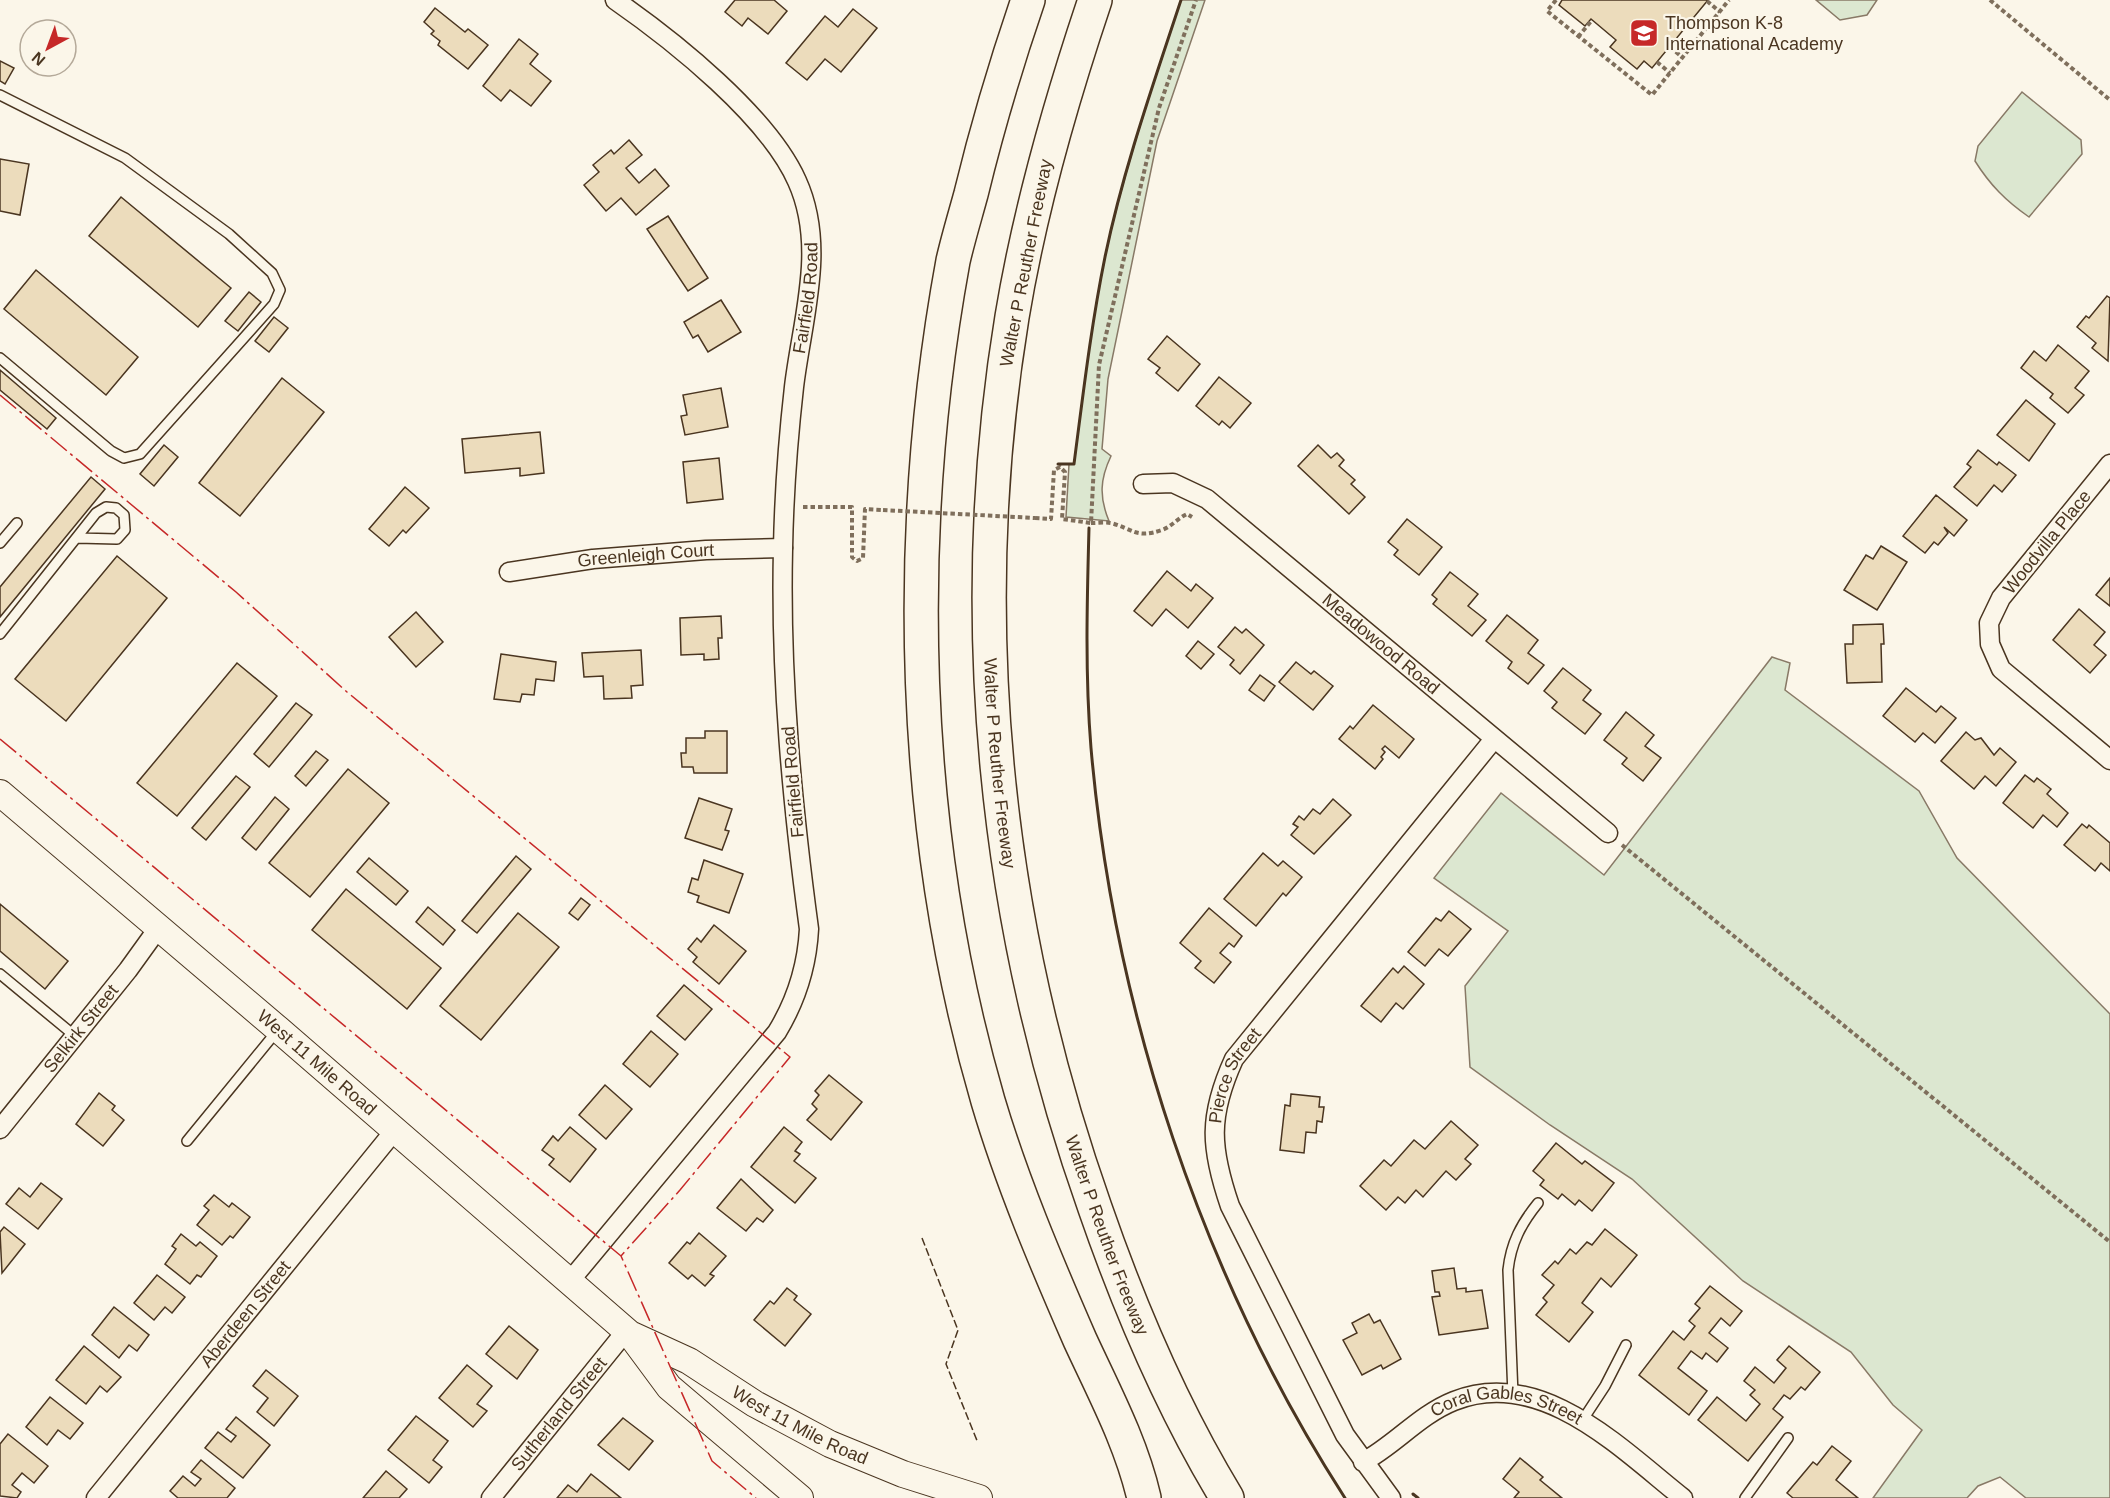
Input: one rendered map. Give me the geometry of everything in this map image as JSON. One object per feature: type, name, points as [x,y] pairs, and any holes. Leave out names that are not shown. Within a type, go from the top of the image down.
[{"type":"highway","points":[[1028,0],[990,116],[954,258],[940,344],[924,506],[922,572],[925,724],[940,876],[969,1027],[988,1101],[1013,1176],[1053,1279],[1134,1458],[1144,1498]]},
{"type":"highway","name":"Walter P Reuther Freeway","points":[[1095,0],[1049,147],[1021,268],[1005,367],[990,533],[989,609],[996,763],[1005,838],[1028,977],[1056,1089],[1078,1161],[1153,1362],[1183,1422],[1227,1498]]},
{"type":"main road","name":"West 11 Mile Road","points":[[0,793],[278,1029],[628,1333],[669,1387],[800,1498]]},
{"type":"main road","name":"West 11 Mile Road","points":[[628,1333],[689,1362],[795,1427],[898,1472],[980,1498]]},
{"type":"main road","points":[[740,1448],[818,1498]]},
{"type":"main road","points":[[898,1472],[902,1498]]},
{"type":"street","name":"Fairfield Road","points":[[569,1282],[758,1057],[782,1025],[799,988],[808,947],[809,929],[788,743],[783,548],[791,418],[812,270],[804,201],[788,164],[776,144],[693,62],[615,0]]},
{"type":"street","name":"Woodvilla Place","points":[[2110,464],[2001,598],[1989,623],[1990,644],[2001,669],[2110,760]]},
{"type":"street","name":"Meadowood Road","points":[[1143,484],[1173,483],[1207,499],[1608,833]]},
{"type":"street","name":"Greenleigh Court","points":[[509,572],[593,559],[706,550],[783,548]]},
{"type":"street","name":"Pierce Street","points":[[1363,1462],[1345,1436],[1230,1206],[1218,1170],[1214,1137],[1216,1107],[1234,1059],[1494,739]]},
{"type":"street","name":"Selkirk Street","points":[[0,1129],[159,927]]},
{"type":"street","name":"Aberdeen Street","points":[[96,1498],[395,1130]]},
{"type":"street","name":"Sutherland Street","points":[[491,1498],[628,1333]]},
{"type":"street","name":"Coral Gables Street","points":[[1363,1462],[1383,1452],[1414,1424],[1455,1400],[1488,1394],[1513,1395],[1532,1398],[1556,1407],[1582,1421],[1683,1498]]},
{"type":"street","points":[[1363,1462],[1391,1498]]},
{"type":"lane","points":[[0,95],[125,158],[229,234],[272,273],[280,290],[274,304],[140,454],[124,458],[111,451],[0,358]]},
{"type":"lane","points":[[0,634],[96,513],[106,507],[116,508],[124,515],[125,530],[117,539],[77,538]]},
{"type":"lane","points":[[0,543],[17,523]]},
{"type":"lane","points":[[0,974],[75,1036]]},
{"type":"lane","points":[[187,1141],[278,1029]]},
{"type":"lane","points":[[1513,1395],[1508,1270],[1510,1253],[1524,1221],[1538,1203]]},
{"type":"lane","points":[[1582,1421],[1605,1386],[1626,1345]]},
{"type":"lane","points":[[1745,1498],[1788,1438]]},
{"type":"path","points":[[1091,523],[1099,365],[1159,108],[1196,0]]},
{"type":"path","points":[[1556,0],[1547,11],[1652,95],[1729,0]]},
{"type":"path","points":[[1990,0],[2110,100]]},
{"type":"path","points":[[1707,1],[1720,12]]},
{"type":"path","points":[[1578,37],[1592,20]]},
{"type":"path","points":[[1670,47],[1682,57]]},
{"type":"path","points":[[1657,62],[1670,73]]},
{"type":"path","points":[[800,507],[852,507],[852,557],[856,561],[863,558],[865,509],[1051,519],[1054,470],[1060,467],[1065,472],[1062,519],[1111,523],[1128,531],[1152,533],[1166,529],[1187,514],[1192,517]]},
{"type":"path","points":[[1608,833],[2110,1242]]},
{"type":"green space","points":[[1181,0],[1205,0],[1157,141],[1108,379],[1102,449],[1111,456],[1103,480],[1102,496],[1109,521],[1066,517],[1069,464],[1074,464],[1091,334],[1105,257],[1130,159]]},
{"type":"green space","points":[[1816,0],[1877,0],[1867,15],[1840,20]]},
{"type":"green space","points":[[2022,92],[2081,140],[2082,154],[2029,217],[1999,192],[1975,161],[1978,146]]},
{"type":"green space","points":[[1772,657],[1790,663],[1785,690],[1919,791],[1957,858],[2110,1014],[2110,1498],[2026,1498],[2000,1477],[1978,1486],[1967,1498],[1873,1498],[1922,1430],[1893,1405],[1851,1352],[1743,1281],[1632,1179],[1550,1125],[1470,1067],[1465,986],[1508,931],[1434,878],[1501,793],[1604,875]]},
{"type":"building","points":[[735,0],[774,0],[787,11],[768,34],[748,18],[742,26],[725,12]]},
{"type":"building","name":"Thompson K-8 International Academy","points":[[1562,0],[1708,0],[1652,68],[1644,61],[1637,69],[1610,47],[1616,40],[1591,19],[1585,26],[1559,5]]},
{"type":"building","points":[[435,8],[465,32],[468,29],[488,45],[468,69],[438,45],[440,41],[431,34],[434,31],[424,22]]},
{"type":"building","points":[[853,9],[877,28],[841,72],[825,59],[807,80],[786,63],[825,16],[838,27]]},
{"type":"building","points":[[519,39],[538,54],[530,64],[551,81],[531,106],[510,90],[501,101],[483,86]]},
{"type":"building","points":[[0,61],[14,68],[5,84],[0,81]]},
{"type":"building","points":[[629,140],[642,155],[626,168],[639,183],[655,169],[669,186],[636,215],[621,198],[606,211],[584,185],[599,172],[593,165],[611,150],[614,154]]},
{"type":"building","points":[[0,159],[29,164],[20,215],[0,211]]},
{"type":"building","points":[[121,197],[231,288],[198,327],[89,236]]},
{"type":"building","points":[[668,216],[708,278],[688,291],[647,229]]},
{"type":"building","points":[[36,270],[138,357],[106,395],[4,309]]},
{"type":"building","points":[[249,292],[261,302],[238,331],[225,321]]},
{"type":"building","points":[[2107,296],[2110,298],[2108,361],[2092,348],[2096,343],[2077,327],[2086,316],[2089,318]]},
{"type":"building","points":[[721,300],[741,332],[708,352],[698,335],[693,338],[684,322]]},
{"type":"building","points":[[274,317],[288,328],[269,352],[255,341]]},
{"type":"building","points":[[1167,336],[1200,364],[1178,391],[1156,373],[1160,368],[1148,359]]},
{"type":"building","points":[[2058,345],[2089,371],[2075,388],[2084,395],[2068,413],[2050,398],[2053,394],[2021,368],[2034,351],[2046,361]]},
{"type":"building","points":[[0,370],[56,418],[47,429],[0,390]]},
{"type":"building","points":[[1219,377],[1251,403],[1230,428],[1222,421],[1219,425],[1196,406]]},
{"type":"building","points":[[282,378],[324,412],[240,516],[199,483]]},
{"type":"building","points":[[721,388],[728,427],[685,435],[681,416],[687,415],[683,395]]},
{"type":"building","points":[[2026,400],[2055,424],[2029,461],[1997,435]]},
{"type":"building","points":[[540,432],[544,473],[520,476],[520,468],[465,473],[462,439]]},
{"type":"building","points":[[164,445],[178,457],[154,486],[140,474]]},
{"type":"building","points":[[1318,445],[1331,458],[1337,453],[1344,460],[1339,466],[1355,480],[1351,484],[1365,497],[1349,514],[1298,466]]},
{"type":"building","points":[[1978,450],[1997,465],[1999,462],[2016,475],[2002,492],[1994,485],[1977,506],[1954,487],[1971,467],[1967,464]]},
{"type":"building","points":[[719,458],[723,499],[687,503],[683,462]]},
{"type":"building","points":[[91,477],[105,489],[0,617],[0,587]]},
{"type":"building","points":[[405,487],[429,508],[406,533],[403,530],[389,546],[369,529]]},
{"type":"building","points":[[1936,495],[1967,520],[1954,536],[1944,527],[1948,533],[1938,545],[1934,542],[1925,553],[1903,536]]},
{"type":"building","points":[[1407,519],[1442,547],[1419,575],[1394,555],[1398,550],[1388,542]]},
{"type":"building","points":[[1881,546],[1907,562],[1877,610],[1844,590],[1866,555],[1873,559]]},
{"type":"building","points":[[117,556],[167,598],[66,721],[15,679]]},
{"type":"building","points":[[1167,571],[1191,591],[1196,584],[1213,598],[1188,628],[1166,609],[1152,626],[1134,611]]},
{"type":"building","points":[[1450,572],[1478,594],[1468,606],[1486,620],[1472,636],[1433,604],[1437,599],[1432,595]]},
{"type":"building","points":[[2110,578],[2110,606],[2096,595]]},
{"type":"building","points":[[2079,609],[2105,632],[2094,645],[2106,655],[2090,673],[2053,640]]},
{"type":"building","points":[[416,612],[443,642],[416,667],[389,637]]},
{"type":"building","points":[[1507,615],[1538,640],[1528,653],[1544,665],[1528,684],[1508,668],[1512,662],[1486,641]]},
{"type":"building","points":[[721,616],[722,638],[718,638],[719,659],[704,660],[704,654],[681,655],[680,618]]},
{"type":"building","points":[[1883,624],[1882,682],[1847,683],[1845,644],[1853,644],[1853,625]]},
{"type":"building","points":[[1235,627],[1242,633],[1246,629],[1264,645],[1240,674],[1230,665],[1234,660],[1218,647]]},
{"type":"building","points":[[1198,641],[1214,654],[1201,669],[1186,656]]},
{"type":"building","points":[[641,650],[643,685],[631,686],[632,698],[604,699],[603,676],[584,677],[582,653]]},
{"type":"building","points":[[501,654],[556,662],[554,681],[536,679],[534,695],[522,694],[520,702],[494,699]]},
{"type":"building","points":[[1296,662],[1311,674],[1314,671],[1333,686],[1313,710],[1279,682]]},
{"type":"building","points":[[237,663],[277,696],[177,816],[137,783]]},
{"type":"building","points":[[1563,668],[1591,690],[1583,700],[1601,714],[1585,734],[1552,708],[1557,702],[1544,691]]},
{"type":"building","points":[[1260,675],[1275,686],[1264,701],[1249,690]]},
{"type":"building","points":[[1906,688],[1936,712],[1941,706],[1956,718],[1935,743],[1923,733],[1915,742],[1883,716]]},
{"type":"building","points":[[296,703],[312,715],[269,767],[254,754]]},
{"type":"building","points":[[1373,705],[1414,739],[1399,758],[1385,746],[1382,749],[1385,752],[1381,757],[1383,759],[1375,769],[1339,739],[1350,726],[1353,729]]},
{"type":"building","points":[[1626,712],[1654,735],[1645,746],[1661,758],[1643,781],[1622,764],[1627,758],[1604,740]]},
{"type":"building","points":[[705,731],[727,731],[727,773],[694,773],[693,767],[682,767],[681,753],[686,753],[686,738],[705,738]]},
{"type":"building","points":[[1966,732],[1975,740],[1981,738],[1994,755],[2000,748],[2016,762],[1996,786],[1985,776],[1974,789],[1941,761]]},
{"type":"building","points":[[316,751],[328,760],[306,786],[295,776]]},
{"type":"building","points":[[348,769],[389,803],[310,897],[269,863]]},
{"type":"building","points":[[2025,775],[2034,782],[2037,778],[2051,789],[2047,794],[2068,813],[2057,827],[2043,815],[2033,828],[2003,803]]},
{"type":"building","points":[[236,776],[250,787],[206,840],[192,828]]},
{"type":"building","points":[[275,797],[289,809],[256,850],[242,838]]},
{"type":"building","points":[[699,798],[732,809],[725,830],[729,831],[722,850],[685,838]]},
{"type":"building","points":[[1333,799],[1351,815],[1314,854],[1291,835],[1298,827],[1293,824],[1299,816],[1304,820],[1313,809],[1320,814]]},
{"type":"building","points":[[2082,824],[2087,828],[2089,825],[2110,843],[2110,871],[2101,863],[2095,871],[2064,845]]},
{"type":"building","points":[[1263,853],[1278,866],[1283,861],[1302,877],[1286,896],[1283,893],[1256,926],[1224,899]]},
{"type":"building","points":[[516,856],[531,869],[477,933],[462,921]]},
{"type":"building","points":[[369,858],[408,891],[396,905],[357,872]]},
{"type":"building","points":[[704,860],[743,874],[729,913],[697,902],[699,896],[688,892],[692,878],[698,880]]},
{"type":"building","points":[[346,889],[441,968],[407,1009],[312,930]]},
{"type":"building","points":[[581,898],[590,905],[578,920],[569,913]]},
{"type":"building","points":[[0,904],[68,961],[45,989],[0,951]]},
{"type":"building","points":[[428,907],[455,930],[443,945],[416,922]]},
{"type":"building","points":[[1209,908],[1242,936],[1234,947],[1229,943],[1220,953],[1231,962],[1214,983],[1195,968],[1201,961],[1180,943]]},
{"type":"building","points":[[1449,911],[1471,929],[1448,956],[1439,949],[1425,966],[1408,952],[1436,918],[1441,921]]},
{"type":"building","points":[[518,913],[559,947],[481,1040],[440,1006]]},
{"type":"building","points":[[714,925],[746,951],[719,984],[693,962],[697,957],[688,949],[697,938],[701,942]]},
{"type":"building","points":[[1404,966],[1424,984],[1403,1009],[1396,1003],[1381,1022],[1361,1006],[1393,968],[1398,973]]},
{"type":"building","points":[[684,985],[712,1009],[685,1040],[657,1016]]},
{"type":"building","points":[[651,1031],[678,1054],[650,1087],[623,1064]]},
{"type":"building","points":[[829,1075],[862,1102],[831,1140],[807,1120],[817,1109],[812,1104],[819,1095],[815,1091]]},
{"type":"building","points":[[605,1085],[632,1109],[606,1139],[579,1115]]},
{"type":"building","points":[[99,1093],[115,1106],[112,1110],[124,1120],[103,1146],[76,1124]]},
{"type":"building","points":[[1291,1094],[1320,1097],[1319,1107],[1324,1107],[1322,1122],[1317,1121],[1316,1133],[1306,1132],[1304,1153],[1280,1150],[1285,1105],[1290,1106]]},
{"type":"building","points":[[1451,1121],[1478,1145],[1465,1159],[1471,1164],[1456,1180],[1446,1171],[1423,1197],[1416,1190],[1405,1203],[1398,1197],[1386,1210],[1360,1186],[1384,1160],[1391,1166],[1414,1140],[1425,1149]]},
{"type":"building","points":[[570,1127],[596,1149],[570,1182],[549,1165],[554,1159],[542,1150],[553,1136],[558,1141]]},
{"type":"building","points":[[784,1127],[802,1142],[795,1151],[800,1154],[794,1161],[816,1178],[795,1203],[751,1167]]},
{"type":"building","points":[[1556,1143],[1582,1164],[1585,1161],[1614,1183],[1592,1211],[1579,1200],[1575,1205],[1562,1194],[1558,1199],[1540,1185],[1544,1180],[1533,1171]]},
{"type":"building","points":[[741,1179],[773,1210],[763,1222],[757,1218],[746,1231],[717,1208]]},
{"type":"building","points":[[41,1183],[62,1199],[38,1229],[6,1204],[19,1188],[30,1197]]},
{"type":"building","points":[[214,1195],[229,1207],[232,1203],[250,1217],[233,1238],[230,1236],[222,1245],[197,1225],[209,1210],[204,1206]]},
{"type":"building","points":[[4,1227],[25,1244],[2,1273],[0,1232]]},
{"type":"building","points":[[1605,1229],[1637,1255],[1611,1287],[1601,1278],[1582,1303],[1593,1312],[1569,1342],[1536,1315],[1547,1302],[1543,1298],[1554,1285],[1542,1275],[1555,1261],[1558,1264],[1570,1249],[1576,1254],[1587,1242],[1592,1245]]},
{"type":"building","points":[[699,1233],[726,1256],[710,1274],[714,1276],[705,1286],[692,1275],[688,1279],[669,1263],[687,1242],[690,1244]]},
{"type":"building","points":[[181,1234],[196,1246],[200,1242],[217,1256],[201,1277],[197,1275],[190,1284],[165,1264],[176,1249],[172,1246]]},
{"type":"building","points":[[1454,1268],[1457,1289],[1466,1288],[1466,1292],[1482,1290],[1488,1328],[1439,1335],[1432,1297],[1440,1296],[1439,1292],[1435,1292],[1432,1271]]},
{"type":"building","points":[[157,1275],[185,1297],[172,1313],[165,1307],[154,1320],[134,1303]]},
{"type":"building","points":[[1710,1286],[1742,1311],[1730,1326],[1721,1318],[1709,1333],[1728,1348],[1717,1362],[1706,1353],[1702,1359],[1691,1351],[1678,1368],[1707,1391],[1689,1415],[1639,1375],[1673,1331],[1684,1340],[1695,1326],[1689,1321],[1700,1308],[1695,1304]]},
{"type":"building","points":[[787,1288],[797,1296],[794,1300],[811,1314],[785,1346],[754,1320],[770,1301],[774,1304]]},
{"type":"building","points":[[114,1307],[149,1335],[137,1351],[129,1345],[119,1358],[92,1335]]},
{"type":"building","points":[[1369,1314],[1374,1323],[1380,1320],[1401,1359],[1383,1369],[1381,1365],[1362,1375],[1343,1340],[1357,1333],[1352,1323]]},
{"type":"building","points":[[509,1326],[538,1350],[517,1379],[486,1354]]},
{"type":"building","points":[[84,1346],[121,1377],[107,1392],[100,1386],[86,1404],[56,1380]]},
{"type":"building","points":[[1789,1346],[1820,1372],[1805,1390],[1801,1387],[1790,1399],[1784,1395],[1773,1409],[1783,1417],[1748,1461],[1698,1420],[1717,1397],[1746,1421],[1760,1404],[1750,1395],[1755,1390],[1744,1381],[1755,1367],[1774,1383],[1786,1368],[1777,1360]]},
{"type":"building","points":[[467,1365],[492,1386],[477,1404],[487,1411],[473,1427],[439,1398]]},
{"type":"building","points":[[266,1370],[298,1396],[274,1426],[257,1412],[268,1398],[253,1386]]},
{"type":"building","points":[[50,1397],[83,1423],[70,1439],[58,1430],[47,1445],[26,1427]]},
{"type":"building","points":[[416,1416],[448,1441],[433,1460],[442,1467],[429,1483],[388,1450]]},
{"type":"building","points":[[236,1417],[270,1445],[243,1478],[205,1448],[218,1432],[231,1442],[236,1436],[226,1429]]},
{"type":"building","points":[[623,1418],[653,1441],[629,1470],[598,1445]]},
{"type":"building","points":[[8,1434],[48,1466],[34,1483],[22,1473],[12,1485],[21,1492],[17,1498],[0,1496],[0,1444]]},
{"type":"building","points":[[1832,1446],[1851,1461],[1836,1480],[1858,1498],[1793,1498],[1787,1493],[1813,1462],[1817,1465]]},
{"type":"building","points":[[1520,1458],[1543,1477],[1540,1480],[1562,1498],[1514,1498],[1519,1492],[1503,1479]]},
{"type":"building","points":[[201,1460],[235,1488],[227,1498],[178,1498],[170,1491],[183,1476],[195,1486],[201,1479],[191,1472]]},
{"type":"building","points":[[386,1471],[407,1489],[399,1498],[363,1498]]},
{"type":"building","points":[[591,1474],[621,1498],[557,1498],[568,1485],[577,1492]]},
{"type":"fence","points":[[922,1238],[958,1330],[946,1364],[978,1443]]},
{"type":"wall","points":[[1058,464],[1074,464],[1096,309],[1112,224],[1139,128],[1181,0]]},
{"type":"wall","points":[[1089,528],[1087,666],[1091,748],[1103,847],[1120,945],[1144,1042],[1173,1138],[1208,1232],[1248,1324],[1294,1413],[1345,1498]]},
{"type":"wall","points":[[1413,1494],[1418,1498]]},
{"type":"power","points":[[0,395],[236,592],[347,692],[790,1057],[680,1190],[621,1256]]},
{"type":"power","points":[[0,739],[621,1256],[712,1461],[756,1498]]},
{"type":"place","name":"Thompson K-8 International Academy","points":[[1644,33]]}]
